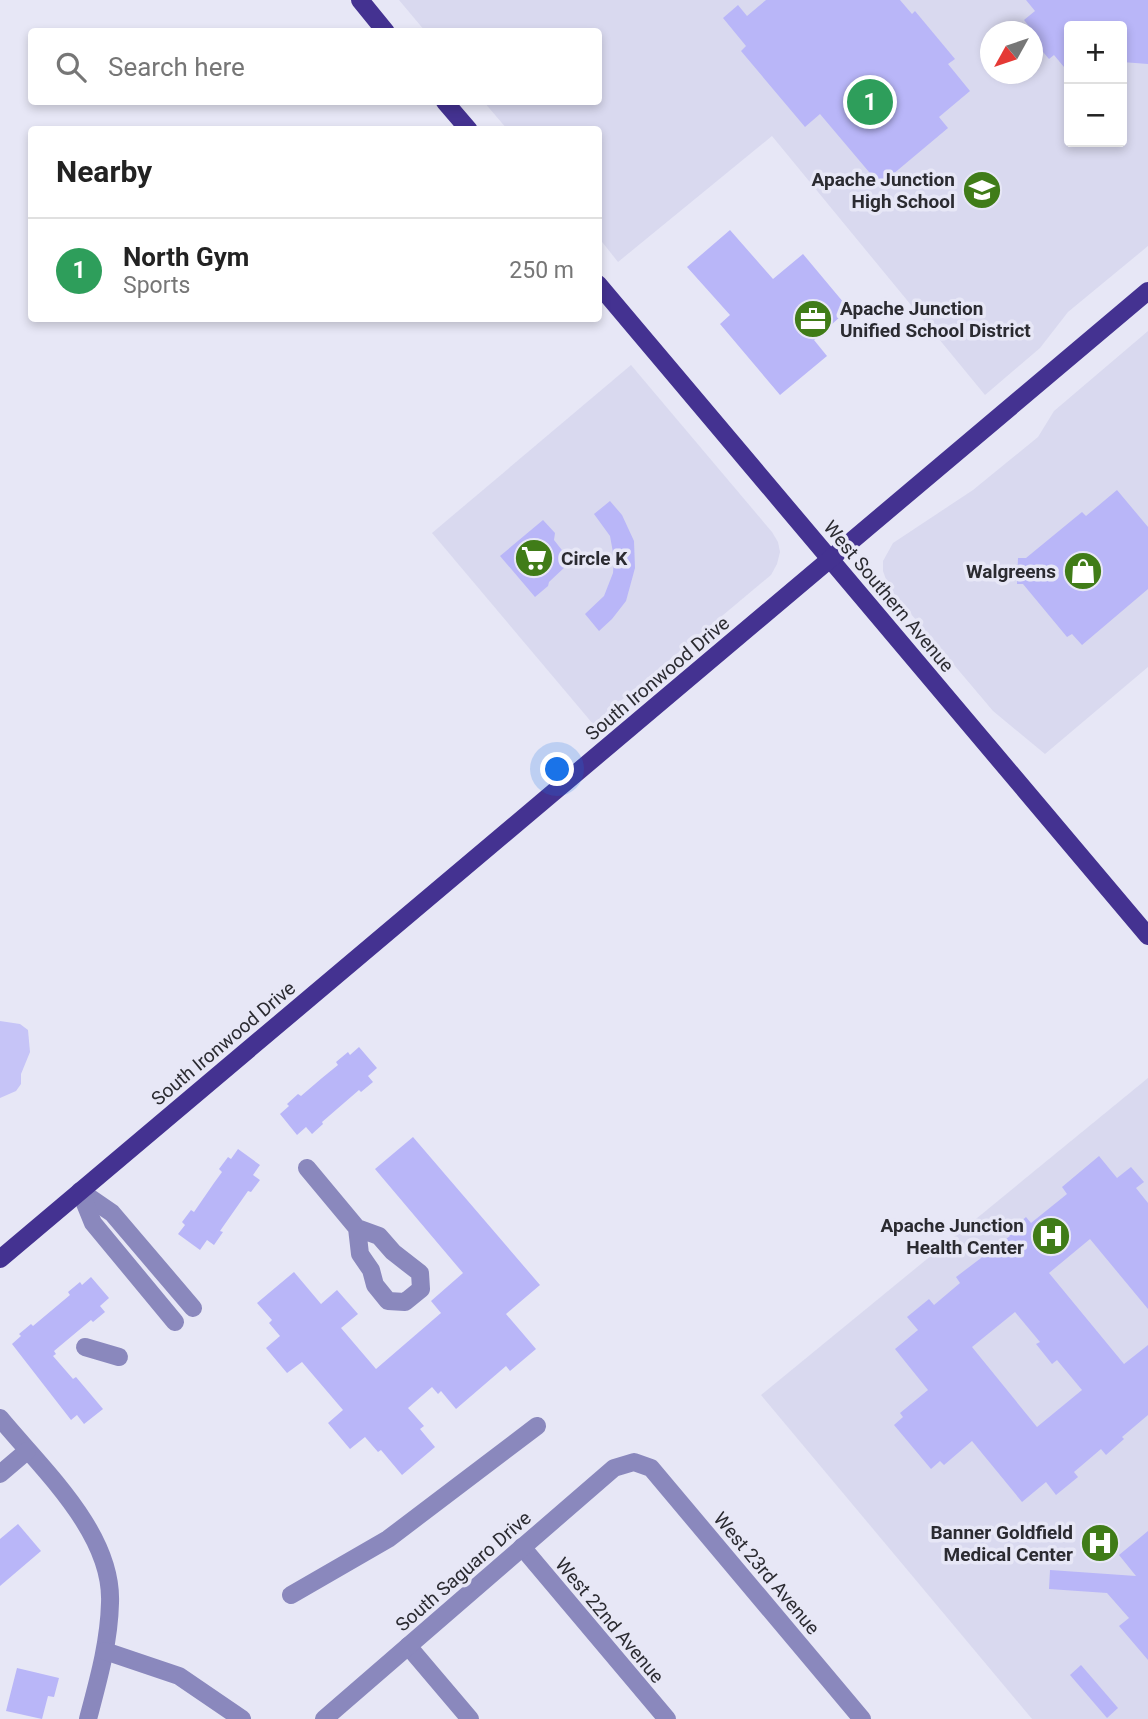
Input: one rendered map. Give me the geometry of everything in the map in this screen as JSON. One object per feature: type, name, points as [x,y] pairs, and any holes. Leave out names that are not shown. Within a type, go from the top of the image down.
[{"type":"main road","points":[[360,0],[383,28]]},
{"type":"main road","points":[[447,105],[465,126]]},
{"type":"main road","name":"West Southern Avenue","points":[[602,289],[1148,936]]},
{"type":"main road","name":"South Ironwood Drive","points":[[0,1259],[1148,292]]},
{"type":"street","points":[[307,1168],[357,1228]]},
{"type":"street","points":[[80,1191],[111,1213],[192,1308]]},
{"type":"street","points":[[80,1191],[93,1223],[175,1322]]},
{"type":"street","points":[[85,1347],[119,1357]]},
{"type":"street","points":[[0,1418],[81,1515],[102,1555],[111,1600],[105,1651],[88,1719]]},
{"type":"street","points":[[291,1595],[388,1539],[537,1426]]},
{"type":"street","points":[[0,1474],[27,1451]]},
{"type":"street","name":"South Saguaro Drive","points":[[324,1719],[614,1468],[634,1462]]},
{"type":"street","name":"West 23rd Avenue","points":[[634,1462],[651,1468],[862,1719]]},
{"type":"street","name":"West 22nd Avenue","points":[[522,1548],[667,1719]]},
{"type":"street","points":[[408,1646],[470,1719]]},
{"type":"street","points":[[105,1651],[179,1676],[242,1719]]},
{"type":"shaded area","name":"Apache Junction High School","points":[[399,0],[1148,0],[1148,246],[1068,312],[1040,348],[985,395],[772,136],[618,262],[602,242],[602,126],[504,126],[487,105],[602,105],[602,28],[422,28]]},
{"type":"shaded area","points":[[1148,331],[1148,667],[1045,754],[993,711],[889,588],[883,571],[883,561],[893,543],[973,490],[1038,437],[1054,411]]},
{"type":"shaded area","points":[[631,365],[772,532],[780,552],[771,575],[593,724],[432,533]]},
{"type":"shaded area","points":[[0,1021],[20,1024],[28,1030],[30,1052],[21,1074],[21,1084],[16,1091],[0,1098]]},
{"type":"shaded area","name":"Apache Junction Health Center","points":[[1148,1078],[1148,1719],[1032,1719],[761,1395]]},
{"type":"building","points":[[766,0],[900,0],[912,14],[915,11],[955,59],[948,64],[970,91],[939,117],[948,128],[880,185],[820,114],[805,127],[741,51],[746,46],[723,18],[738,5],[747,16]]},
{"type":"building","points":[[1026,0],[1148,0],[1148,64],[1127,62],[1127,21],[1064,21],[1064,67],[1054,55],[1049,59],[1043,52],[1043,21],[1024,20],[1035,11]]},
{"type":"building","points":[[730,230],[773,279],[803,254],[849,309],[814,340],[827,356],[780,395],[720,324],[730,315],[687,267]]},
{"type":"building","name":"Walgreens","points":[[1117,490],[1148,527],[1148,589],[1082,645],[1072,634],[1067,637],[1023,584],[1017,584],[1018,558],[1026,558],[1082,512],[1086,516]]},
{"type":"building","name":"Circle K","points":[[610,501],[622,515],[634,541],[635,568],[626,601],[599,631],[585,614],[604,596],[613,573],[614,558],[610,536],[594,514]]},
{"type":"building","name":"Circle K","points":[[543,520],[555,533],[554,540],[565,554],[566,566],[535,597],[500,556]]},
{"type":"building","points":[[359,1047],[377,1068],[368,1076],[373,1082],[361,1092],[359,1090],[312,1134],[306,1127],[297,1135],[280,1114],[289,1106],[287,1104],[298,1094],[301,1096],[338,1065],[336,1062],[348,1052],[350,1055]]},
{"type":"building","points":[[413,1137],[540,1285],[506,1314],[536,1349],[510,1371],[506,1366],[456,1409],[441,1391],[438,1394],[432,1387],[408,1408],[424,1426],[420,1429],[435,1447],[402,1475],[381,1450],[378,1452],[365,1437],[350,1449],[328,1423],[343,1410],[302,1362],[287,1373],[266,1348],[280,1336],[269,1323],[272,1320],[257,1303],[294,1272],[321,1304],[337,1290],[358,1314],[341,1328],[376,1369],[441,1313],[431,1301],[463,1273],[375,1169]]},
{"type":"building","points":[[238,1149],[260,1165],[253,1175],[260,1180],[251,1192],[248,1191],[220,1231],[223,1232],[214,1245],[207,1240],[200,1250],[178,1234],[185,1225],[182,1222],[191,1210],[194,1212],[222,1172],[219,1169]]},
{"type":"building","points":[[1099,1156],[1117,1178],[1131,1167],[1144,1182],[1136,1188],[1148,1203],[1148,1309],[1090,1239],[1049,1273],[1124,1364],[1148,1345],[1148,1415],[1106,1455],[1101,1449],[1074,1472],[1078,1477],[1056,1495],[1046,1482],[1022,1502],[972,1441],[944,1465],[940,1461],[931,1469],[894,1425],[903,1417],[900,1413],[928,1390],[895,1349],[918,1330],[907,1317],[929,1299],[934,1305],[960,1283],[956,1277],[1010,1236],[1007,1233],[1026,1217],[1031,1223],[1067,1194],[1062,1187]],"holes":[[[1015,1312],[1040,1342],[1036,1344],[1052,1364],[1057,1360],[1082,1390],[1037,1427],[972,1347]]]},
{"type":"building","points":[[91,1277],[109,1298],[100,1306],[105,1312],[93,1322],[91,1320],[54,1351],[56,1354],[53,1356],[73,1379],[76,1377],[103,1409],[84,1424],[77,1415],[71,1420],[12,1344],[21,1336],[19,1334],[31,1324],[33,1326],[70,1295],[68,1292]]},
{"type":"building","points":[[18,1524],[41,1551],[0,1586],[0,1539]]},
{"type":"building","points":[[1148,1531],[1148,1660],[1119,1626],[1129,1618],[1107,1593],[1049,1589],[1050,1570],[1136,1576],[1119,1555]]},
{"type":"building","points":[[1081,1665],[1118,1708],[1107,1718],[1070,1675]]},
{"type":"building","points":[[17,1668],[59,1678],[54,1697],[48,1696],[42,1719],[6,1711]]},
{"type":"place","name":"North Gym","points":[[870,102]]},
{"type":"place","name":"Apache Junction High School","points":[[982,190]]},
{"type":"place","name":"Apache Junction Unified School District","points":[[813,319]]},
{"type":"place","name":"Circle K","points":[[534,558]]},
{"type":"place","name":"Walgreens","points":[[1083,571]]},
{"type":"place","name":"Apache Junction Health Center","points":[[1051,1236]]},
{"type":"place","name":"Banner Goldfield Medical Center","points":[[1100,1543]]}]
